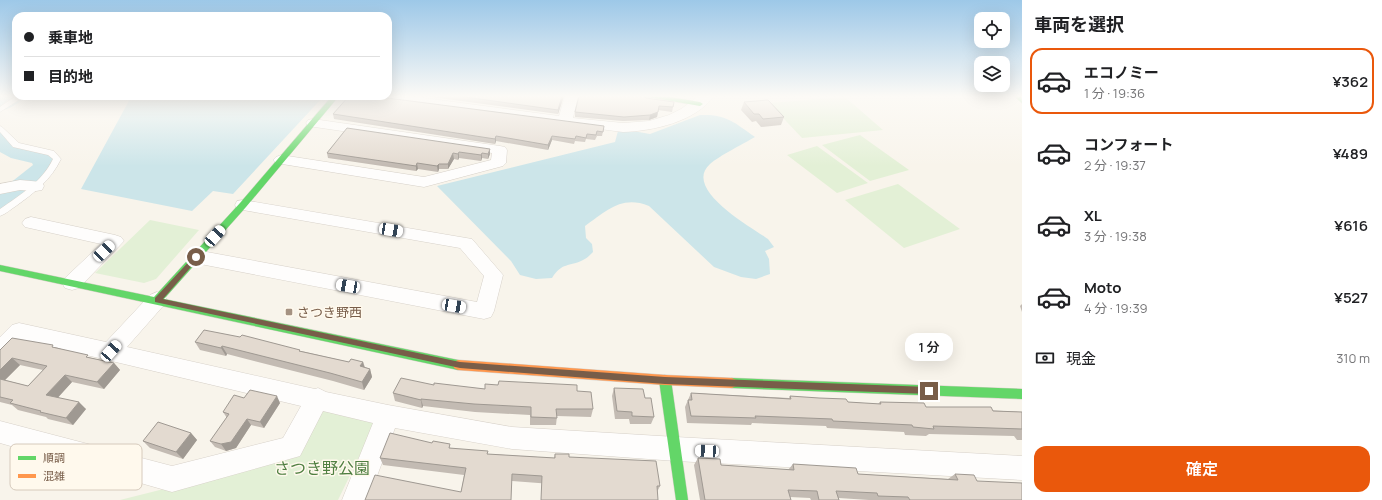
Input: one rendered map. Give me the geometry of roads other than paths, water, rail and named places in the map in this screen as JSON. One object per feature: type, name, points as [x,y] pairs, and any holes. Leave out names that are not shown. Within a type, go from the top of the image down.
[{"type":"street","points":[[111,351],[243,205],[316,119]]},
{"type":"street","points":[[552,119],[609,127],[638,128],[657,126],[671,119]]},
{"type":"street","points":[[281,160],[424,182],[498,163],[500,150],[313,123]]},
{"type":"street","points":[[0,189],[20,185],[36,186]]},
{"type":"street","points":[[196,257],[484,311],[494,275],[466,243],[243,205]]},
{"type":"street","points":[[31,224],[115,241],[72,283]]},
{"type":"street","points":[[0,268],[460,365],[665,380],[1022,394]]},
{"type":"street","points":[[0,350],[19,331],[318,398],[388,416],[512,438],[676,449],[1022,468]]},
{"type":"street","points":[[665,380],[676,449],[682,500]]},
{"type":"street","points":[[142,471],[172,479],[291,448],[318,398]]},
{"type":"street","points":[[355,500],[388,416]]},
{"type":"street","points":[[0,432],[44,444]]},
{"type":"lane","points":[[0,128],[16,145],[51,153],[57,159],[54,167],[36,186],[0,213]]},
{"type":"water","points":[[119,119],[302,119],[233,194],[213,191],[192,211],[81,189]]},
{"type":"water","points":[[689,119],[727,119],[755,137],[710,164],[704,174],[705,185],[712,196],[722,206],[735,217],[768,239],[774,247],[765,251],[769,259],[770,274],[756,279],[741,277],[714,267],[649,206],[630,202],[615,206],[585,226],[586,238],[592,244],[593,252],[585,259],[559,269],[552,278],[536,279],[520,275],[511,261],[437,186],[615,142],[618,131],[633,131],[650,134]]},
{"type":"waterway","points":[[0,140],[8,148],[26,155],[43,158],[45,166],[29,181],[0,203]]},
{"type":"place","name":"さつき野西","points":[[289,312]]},
{"type":"park label","name":"さつき野公園","points":[[322,468]]}]
